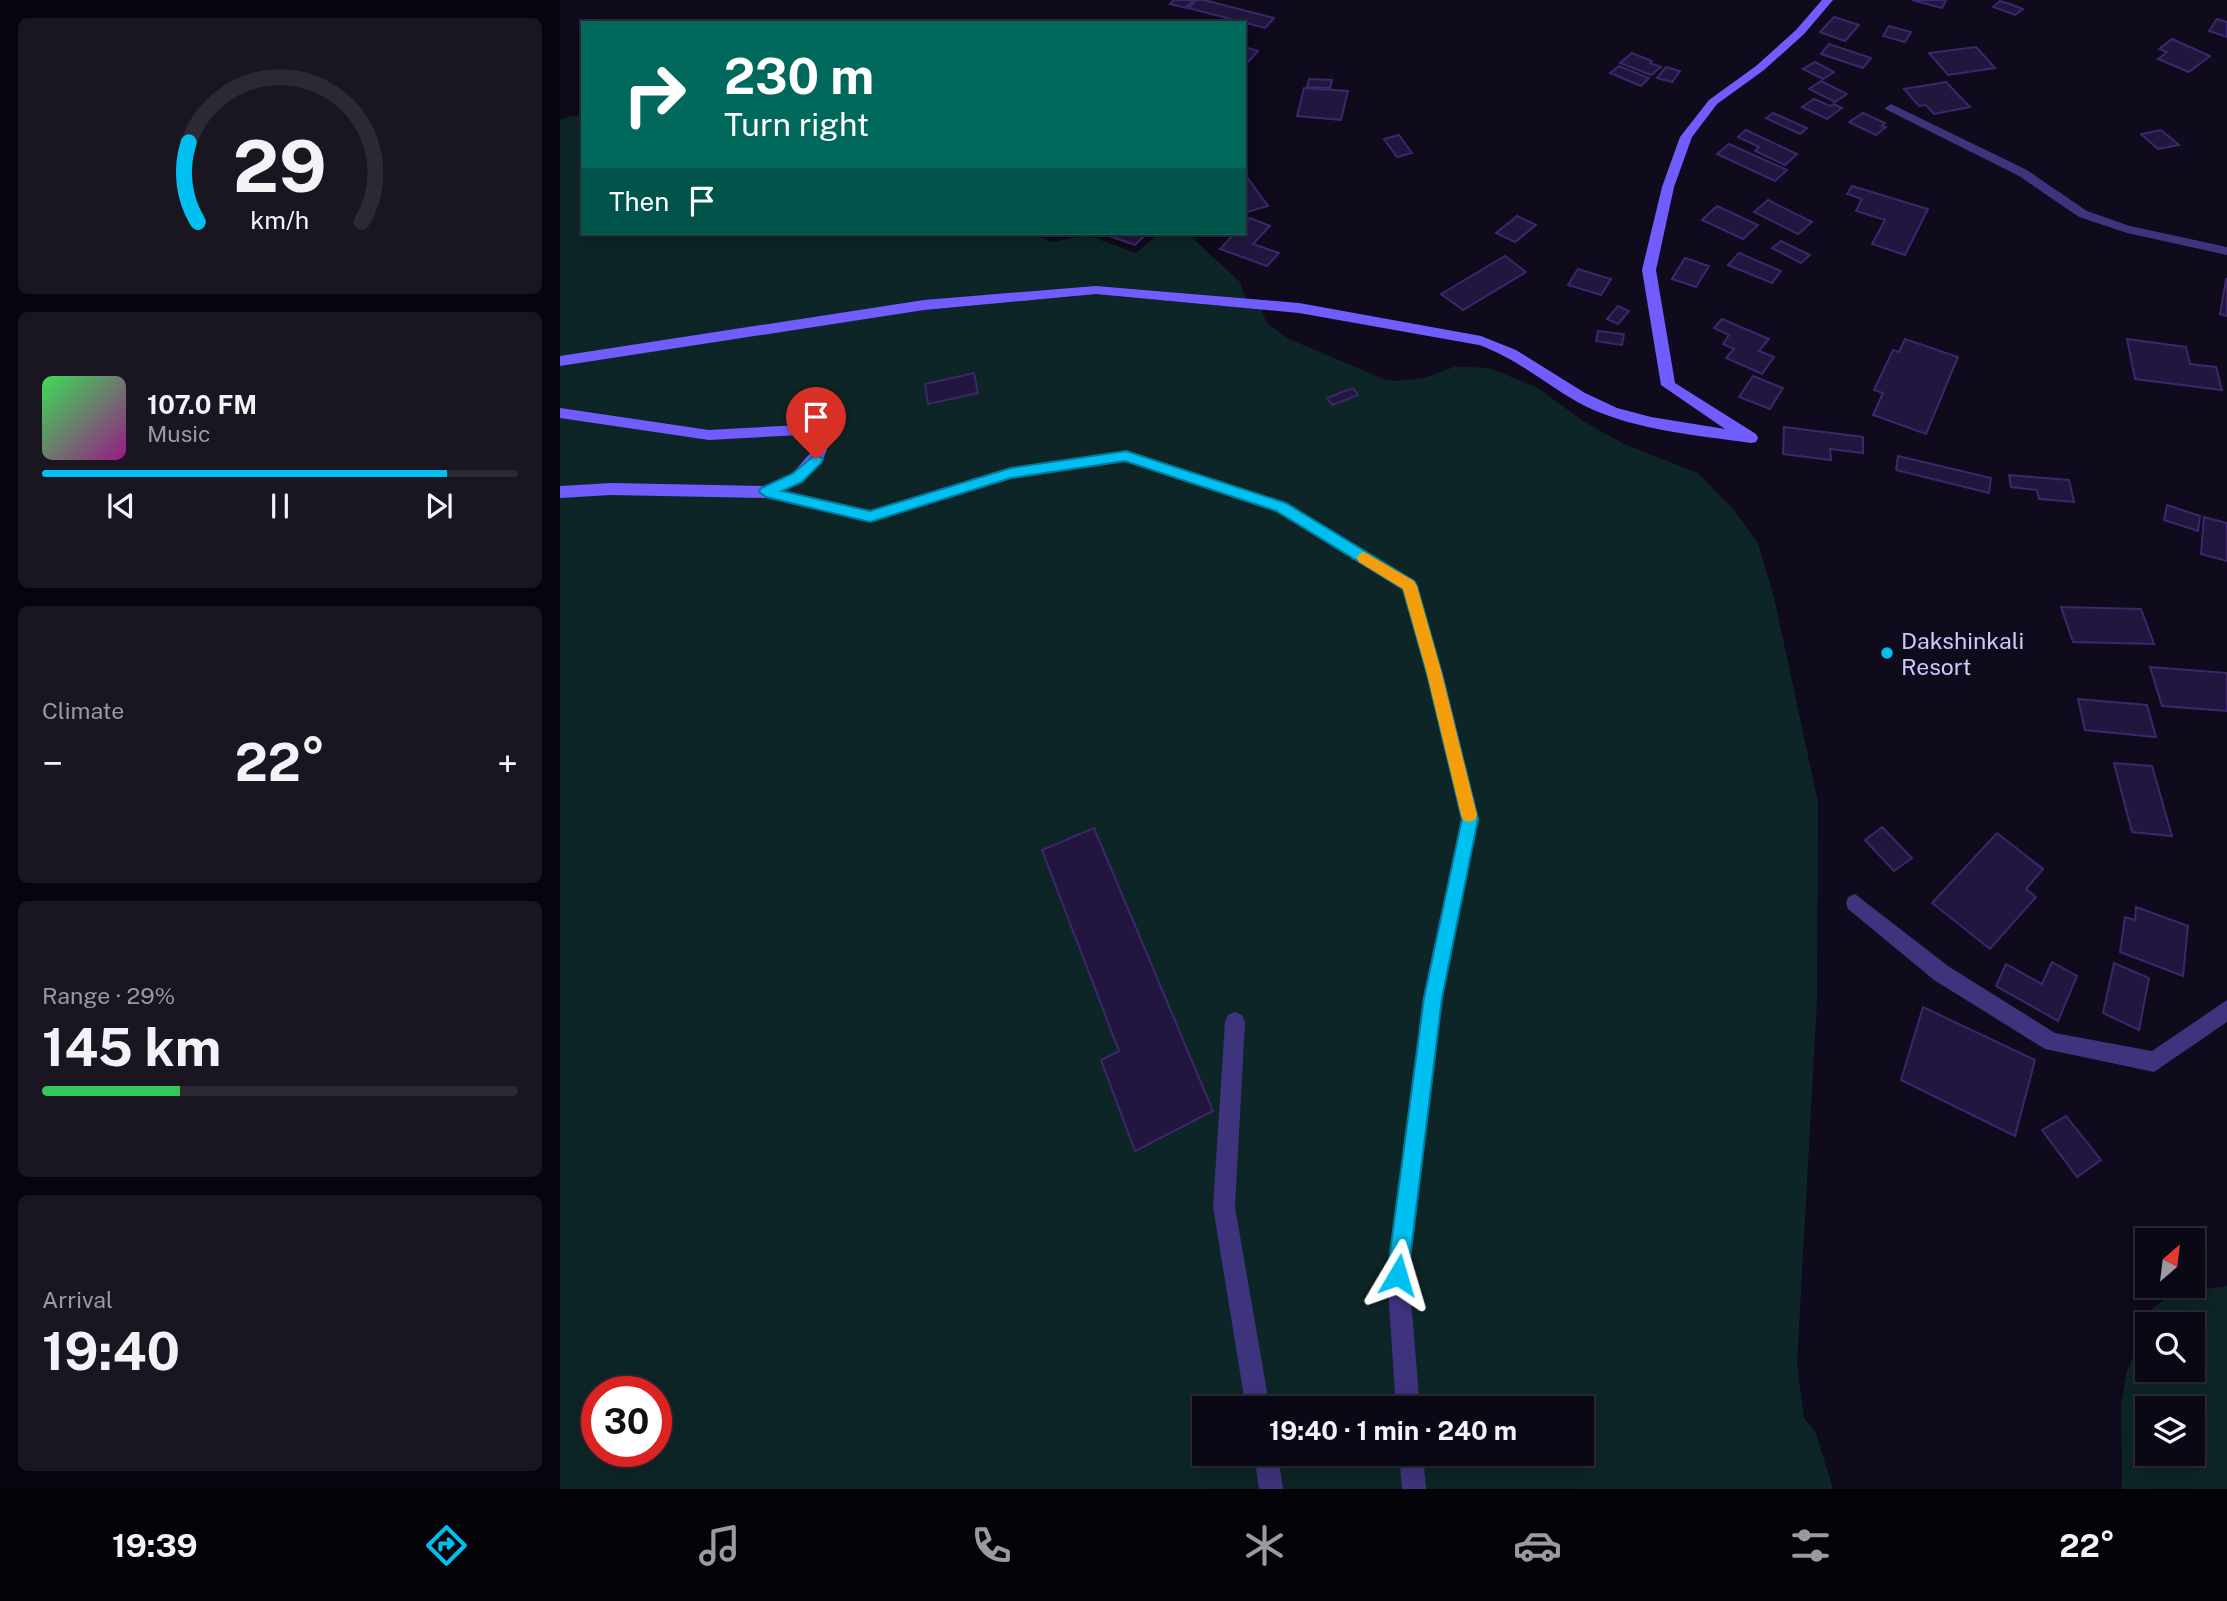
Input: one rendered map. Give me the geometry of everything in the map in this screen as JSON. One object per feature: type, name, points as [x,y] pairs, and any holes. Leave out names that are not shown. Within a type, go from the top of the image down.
[{"type":"main road","points":[[560,361],[925,305],[1075,290],[1113,290],[1299,308],[1481,341],[1499,347],[1602,407],[1634,417],[1751,438],[1668,385],[1649,270],[1668,187],[1686,137],[1713,102],[1760,68],[1800,32],[1828,0]]},
{"type":"main road","points":[[560,412],[695,434],[732,436],[801,430],[814,435],[820,445],[816,459],[797,478],[766,492],[611,489],[560,492]]},
{"type":"street","points":[[1891,108],[2023,173],[2083,214],[2127,229],[2227,251]]},
{"type":"street","points":[[766,492],[870,516],[1011,473],[1126,456],[1281,507],[1409,586],[1435,674],[1470,819],[1433,998],[1398,1275],[1407,1396]]},
{"type":"street","points":[[1855,903],[1941,973],[2052,1042],[2154,1062],[2227,1010]]},
{"type":"street","points":[[1236,1022],[1224,1207],[1256,1396]]},
{"type":"street","points":[[1268,1466],[1271,1489]]},
{"type":"street","points":[[1412,1466],[1414,1489]]},
{"type":"green space","points":[[572,115],[581,117],[581,235],[1035,235],[1052,242],[1087,235],[1136,253],[1158,235],[1189,235],[1240,282],[1246,299],[1263,307],[1262,313],[1268,324],[1289,339],[1386,380],[1424,378],[1454,367],[1492,369],[1538,388],[1586,423],[1624,444],[1698,473],[1733,509],[1758,543],[1774,597],[1818,802],[1817,1001],[1797,1364],[1804,1418],[1816,1433],[1833,1489],[560,1489],[560,120]]},
{"type":"green space","points":[[2227,1286],[2227,1489],[2122,1489],[2121,1404],[2127,1371],[2135,1352],[2135,1382],[2205,1382],[2205,1312],[2151,1312],[2166,1298],[2205,1298],[2205,1289]]},
{"type":"building","points":[[1174,0],[1194,0],[1185,8],[1170,4]]},
{"type":"building","points":[[1197,0],[1204,0],[1274,18],[1265,28],[1188,8]]},
{"type":"building","points":[[1912,0],[1942,0],[1946,1],[1942,8]]},
{"type":"building","points":[[2000,1],[2023,9],[2015,15],[1993,7]]},
{"type":"building","points":[[1834,17],[1859,25],[1845,41],[1820,32]]},
{"type":"building","points":[[2217,19],[2227,22],[2227,37],[2209,31]]},
{"type":"building","points":[[1889,26],[1911,32],[1905,42],[1883,36]]},
{"type":"building","points":[[2172,39],[2210,56],[2189,72],[2158,59],[2167,52],[2159,49]]},
{"type":"building","points":[[1829,44],[1871,58],[1863,68],[1821,54]]},
{"type":"building","points":[[1976,47],[1995,68],[1948,75],[1929,53]]},
{"type":"building","points":[[1246,48],[1258,51],[1248,62]]},
{"type":"building","points":[[1632,53],[1661,67],[1651,75],[1620,63]]},
{"type":"building","points":[[1815,62],[1834,72],[1823,79],[1803,69]]},
{"type":"building","points":[[1619,66],[1649,78],[1641,86],[1610,73]]},
{"type":"building","points":[[1666,67],[1680,71],[1672,82],[1657,78]]},
{"type":"building","points":[[1309,79],[1332,80],[1330,88],[1307,87]]},
{"type":"building","points":[[1821,81],[1847,94],[1835,102],[1809,89]]},
{"type":"building","points":[[1946,82],[1970,107],[1934,114],[1926,105],[1919,106],[1904,89]]},
{"type":"building","points":[[1304,88],[1348,91],[1341,120],[1297,116]]},
{"type":"building","points":[[1814,99],[1842,108],[1827,119],[1802,107]]},
{"type":"building","points":[[1773,113],[1807,128],[1800,134],[1766,118]]},
{"type":"building","points":[[1863,113],[1885,123],[1882,126],[1886,127],[1876,135],[1849,122]]},
{"type":"building","points":[[1746,130],[1797,154],[1785,165],[1755,151],[1759,147],[1738,137]]},
{"type":"building","points":[[2161,130],[2179,145],[2158,149],[2141,134]]},
{"type":"building","points":[[1399,135],[1412,153],[1397,157],[1384,139]]},
{"type":"building","points":[[1729,144],[1787,170],[1775,181],[1717,154]]},
{"type":"building","points":[[1246,176],[1268,206],[1246,212]]},
{"type":"building","points":[[1852,186],[1928,209],[1905,255],[1872,244],[1885,220],[1856,211],[1862,199],[1847,194]]},
{"type":"building","points":[[1768,200],[1812,222],[1798,234],[1754,212]]},
{"type":"building","points":[[1717,206],[1758,225],[1743,239],[1702,220]]},
{"type":"building","points":[[1517,216],[1536,225],[1515,242],[1496,233]]},
{"type":"building","points":[[1250,218],[1270,226],[1253,244],[1279,253],[1267,266],[1220,249],[1233,235],[1246,235],[1246,222]]},
{"type":"building","points":[[1107,235],[1145,235],[1135,245]]},
{"type":"building","points":[[1781,241],[1810,255],[1801,263],[1772,248]]},
{"type":"building","points":[[1739,253],[1781,271],[1772,283],[1728,265]]},
{"type":"building","points":[[1505,256],[1526,272],[1463,310],[1441,294]]},
{"type":"building","points":[[1685,258],[1709,266],[1696,287],[1672,279]]},
{"type":"building","points":[[1578,269],[1611,279],[1601,295],[1568,285]]},
{"type":"building","points":[[2227,279],[2227,316],[2220,314]]},
{"type":"building","points":[[1618,306],[1629,311],[1618,324],[1607,319]]},
{"type":"building","points":[[1722,319],[1769,339],[1759,351],[1774,357],[1762,374],[1726,358],[1734,349],[1723,344],[1729,335],[1714,328]]},
{"type":"building","points":[[1598,331],[1624,334],[1622,345],[1596,341]]},
{"type":"building","points":[[1905,339],[1958,357],[1926,434],[1873,415],[1883,393],[1874,390],[1893,350],[1899,352]]},
{"type":"building","points":[[2127,339],[2186,347],[2190,364],[2216,367],[2222,390],[2135,379]]},
{"type":"building","points":[[974,373],[978,393],[928,404],[925,384]]},
{"type":"building","points":[[1753,376],[1783,388],[1770,409],[1739,397]]},
{"type":"building","points":[[1353,388],[1358,395],[1332,405],[1327,398]]},
{"type":"building","points":[[1784,427],[1863,437],[1863,453],[1830,449],[1831,460],[1783,454]]},
{"type":"building","points":[[1898,456],[1991,478],[1989,493],[1896,470]]},
{"type":"building","points":[[2009,475],[2069,480],[2074,502],[2039,499],[2037,490],[2011,487]]},
{"type":"building","points":[[2167,505],[2200,516],[2198,531],[2164,520]]},
{"type":"building","points":[[2204,517],[2227,523],[2227,561],[2201,554]]},
{"type":"building","points":[[2061,607],[2141,609],[2154,644],[2073,642]]},
{"type":"building","points":[[2150,667],[2227,673],[2227,711],[2162,706]]},
{"type":"building","points":[[2078,699],[2147,705],[2156,737],[2085,730]]},
{"type":"building","points":[[2114,763],[2152,766],[2172,836],[2132,832]]},
{"type":"building","points":[[1882,827],[1912,858],[1894,871],[1865,840]]},
{"type":"building","points":[[1094,828],[1213,1111],[1135,1151],[1101,1060],[1119,1051],[1042,850]]},
{"type":"building","points":[[1997,833],[2043,869],[2026,889],[2036,897],[1990,949],[1932,903]]},
{"type":"building","points":[[2136,907],[2188,926],[2183,976],[2120,952],[2125,917],[2135,920]]},
{"type":"building","points":[[2052,962],[2077,976],[2058,1021],[1996,986],[2006,964],[2042,984]]},
{"type":"building","points":[[2114,963],[2149,978],[2139,1030],[2103,1013]]},
{"type":"building","points":[[1923,1007],[2035,1060],[2015,1136],[1901,1080]]},
{"type":"building","points":[[2066,1116],[2101,1160],[2077,1177],[2042,1130]]},
{"type":"slow traffic","points":[[1364,558],[1409,586],[1435,674],[1469,815]]},
{"type":"place","name":"Dakshinkali Resort","points":[[1887,653]]},
{"type":"route","points":[[816,459],[797,478],[766,492],[870,516],[1011,473],[1126,456],[1281,507],[1409,586],[1435,674],[1470,819],[1433,998],[1398,1275]]}]
